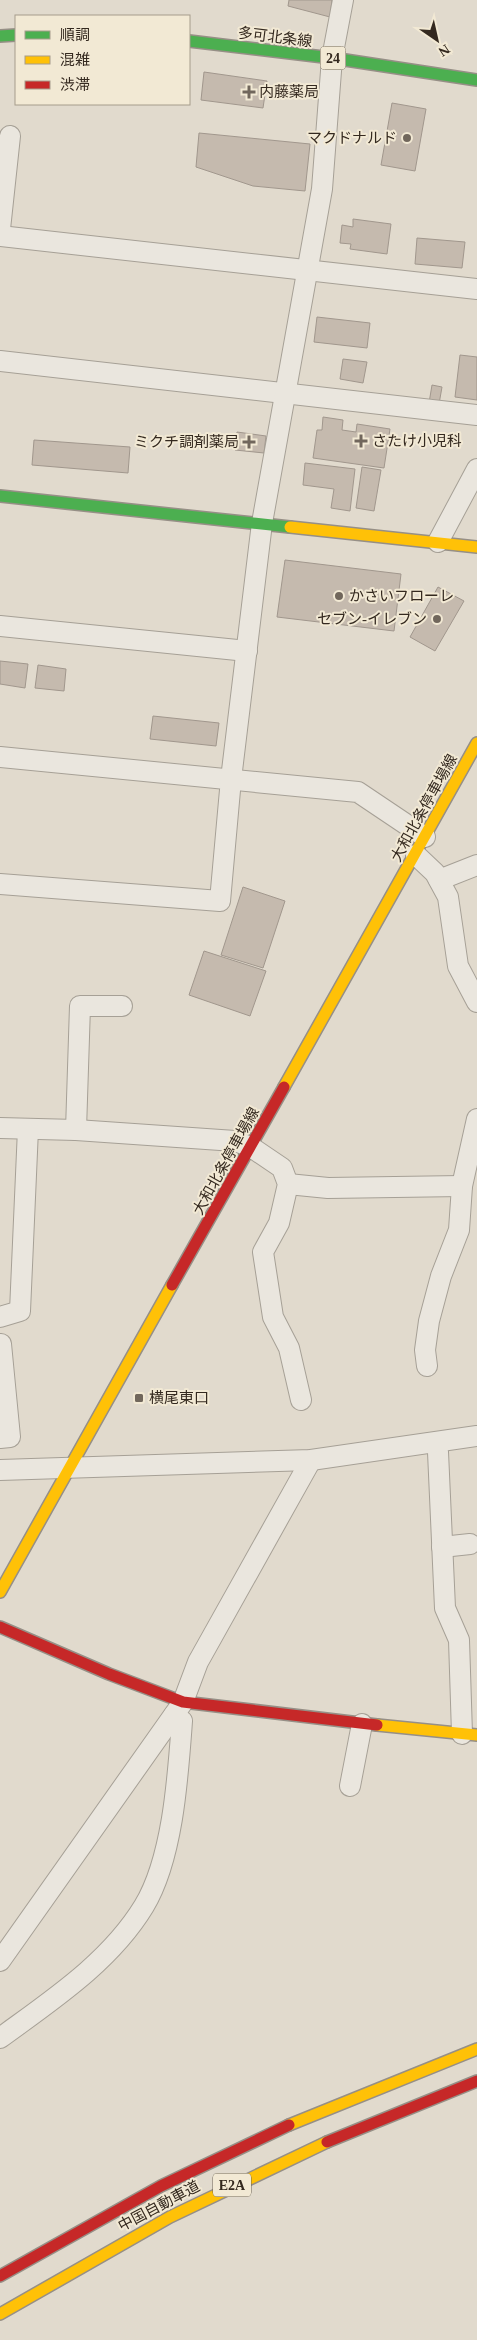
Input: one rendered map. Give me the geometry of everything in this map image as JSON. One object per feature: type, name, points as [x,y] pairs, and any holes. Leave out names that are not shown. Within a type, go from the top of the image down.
[{"type":"main road","points":[[0,36],[15,35]]},
{"type":"main road","name":"多可北条線","points":[[190,42],[332,58],[477,80]]},
{"type":"main road","points":[[0,496],[438,542],[477,548]]},
{"type":"main road","name":"大和北条停車場線","points":[[0,1592],[416,855],[477,743]]},
{"type":"main road","points":[[0,1626],[109,1674],[179,1708],[470,1734]]},
{"type":"main road","name":"中国自動車道","points":[[0,2276],[99,2218],[217,2158],[360,2094],[477,2049]]},
{"type":"main road","name":"中国自動車道","points":[[0,2314],[109,2249],[229,2186],[372,2122],[477,2081]]},
{"type":"street","points":[[0,884],[220,901],[231,779],[262,523],[322,189],[332,58],[343,0]]},
{"type":"street","points":[[0,229],[10,136]]},
{"type":"street","points":[[0,236],[477,290]]},
{"type":"street","points":[[0,361],[477,415]]},
{"type":"street","points":[[438,542],[477,469]]},
{"type":"street","points":[[0,626],[247,651]]},
{"type":"street","points":[[0,757],[358,792],[425,838]]},
{"type":"street","points":[[416,855],[435,872],[448,897],[458,966],[469,969],[477,1002]]},
{"type":"street","points":[[439,880],[477,865]]},
{"type":"street","points":[[76,1130],[80,1006],[122,1006]]},
{"type":"street","points":[[427,1366],[425,1350],[429,1321],[441,1276],[460,1230],[462,1186],[477,1119]]},
{"type":"street","points":[[0,1128],[76,1130],[235,1141],[251,1147],[282,1168],[288,1184],[279,1223],[263,1252],[273,1318],[289,1348],[300,1400]]},
{"type":"street","points":[[0,1317],[20,1312],[28,1130]]},
{"type":"street","points":[[288,1184],[328,1188],[462,1186]]},
{"type":"street","points":[[0,1344],[10,1437],[0,1438]]},
{"type":"street","points":[[0,1470],[72,1466],[311,1460],[477,1436]]},
{"type":"street","points":[[438,1452],[445,1608],[468,1639],[470,1734]]},
{"type":"street","points":[[0,1961],[179,1708],[198,1662],[311,1460]]},
{"type":"street","points":[[442,1547],[470,1544]]},
{"type":"street","points":[[0,2038],[81,1977],[123,1936],[145,1904],[154,1886],[171,1829],[182,1721],[179,1708]]},
{"type":"street","points":[[350,1786],[362,1724]]},
{"type":"building","points":[[289,0],[332,0],[330,17],[288,6]]},
{"type":"building","points":[[204,72],[267,81],[263,108],[201,100]]},
{"type":"building","points":[[392,103],[426,109],[415,171],[381,165]]},
{"type":"building","points":[[199,133],[310,144],[305,191],[253,186],[196,167]]},
{"type":"building","points":[[353,219],[391,224],[387,254],[350,249],[351,244],[340,243],[342,225],[353,227]]},
{"type":"building","points":[[417,238],[465,242],[462,268],[415,264]]},
{"type":"building","points":[[317,317],[370,323],[367,348],[314,342]]},
{"type":"building","points":[[460,355],[477,357],[477,400],[455,397]]},
{"type":"building","points":[[343,359],[367,362],[363,383],[340,379]]},
{"type":"building","points":[[432,385],[442,387],[439,404],[429,403]]},
{"type":"building","points":[[323,417],[343,420],[342,430],[356,432],[357,424],[390,429],[384,468],[313,458],[317,430],[322,430]]},
{"type":"building","points":[[237,432],[266,436],[264,453],[235,450]]},
{"type":"building","points":[[34,440],[130,447],[128,473],[32,465]]},
{"type":"building","points":[[305,463],[355,469],[350,511],[331,508],[334,489],[303,485]]},
{"type":"building","points":[[362,467],[381,470],[374,511],[356,508]]},
{"type":"building","name":"かさいフローレ","points":[[285,560],[401,574],[394,631],[277,617]]},
{"type":"building","name":"セブン-イレブン","points":[[438,587],[464,601],[435,651],[410,637]]},
{"type":"building","points":[[0,661],[28,664],[25,688],[0,684]]},
{"type":"building","points":[[38,665],[66,669],[64,691],[35,688]]},
{"type":"building","points":[[153,716],[219,723],[216,746],[150,739]]},
{"type":"building","points":[[243,887],[285,901],[263,968],[221,955]]},
{"type":"building","points":[[204,951],[266,971],[250,1016],[189,995]]},
{"type":"traffic: fast","points":[[0,36],[15,35]]},
{"type":"traffic: fast","points":[[190,41],[332,58],[477,80]]},
{"type":"traffic: fast","points":[[0,496],[290,527]]},
{"type":"traffic: slow","points":[[290,527],[477,547]]},
{"type":"traffic: slow","points":[[284,1087],[477,743]]},
{"type":"traffic: slow","points":[[0,1592],[172,1285]]},
{"type":"traffic: slow","points":[[377,1725],[477,1735]]},
{"type":"traffic: slow","points":[[289,2125],[477,2049]]},
{"type":"traffic: slow","points":[[0,2314],[170,2217],[327,2142]]},
{"type":"traffic: jam","points":[[172,1285],[284,1087]]},
{"type":"traffic: jam","points":[[0,1627],[109,1674],[183,1702],[377,1725]]},
{"type":"traffic: jam","points":[[327,2142],[477,2081]]},
{"type":"traffic: jam","points":[[0,2276],[161,2186],[289,2125]]},
{"type":"place","name":"内藤薬局","points":[[249,92]]},
{"type":"place","name":"マクドナルド","points":[[407,138]]},
{"type":"place","name":"さたけ小児科","points":[[361,441]]},
{"type":"place","name":"ミクチ調剤薬局","points":[[249,442]]},
{"type":"place","name":"かさいフローレ","points":[[339,596]]},
{"type":"place","name":"セブン-イレブン","points":[[437,619]]},
{"type":"place","name":"横尾東口","points":[[139,1398]]}]
